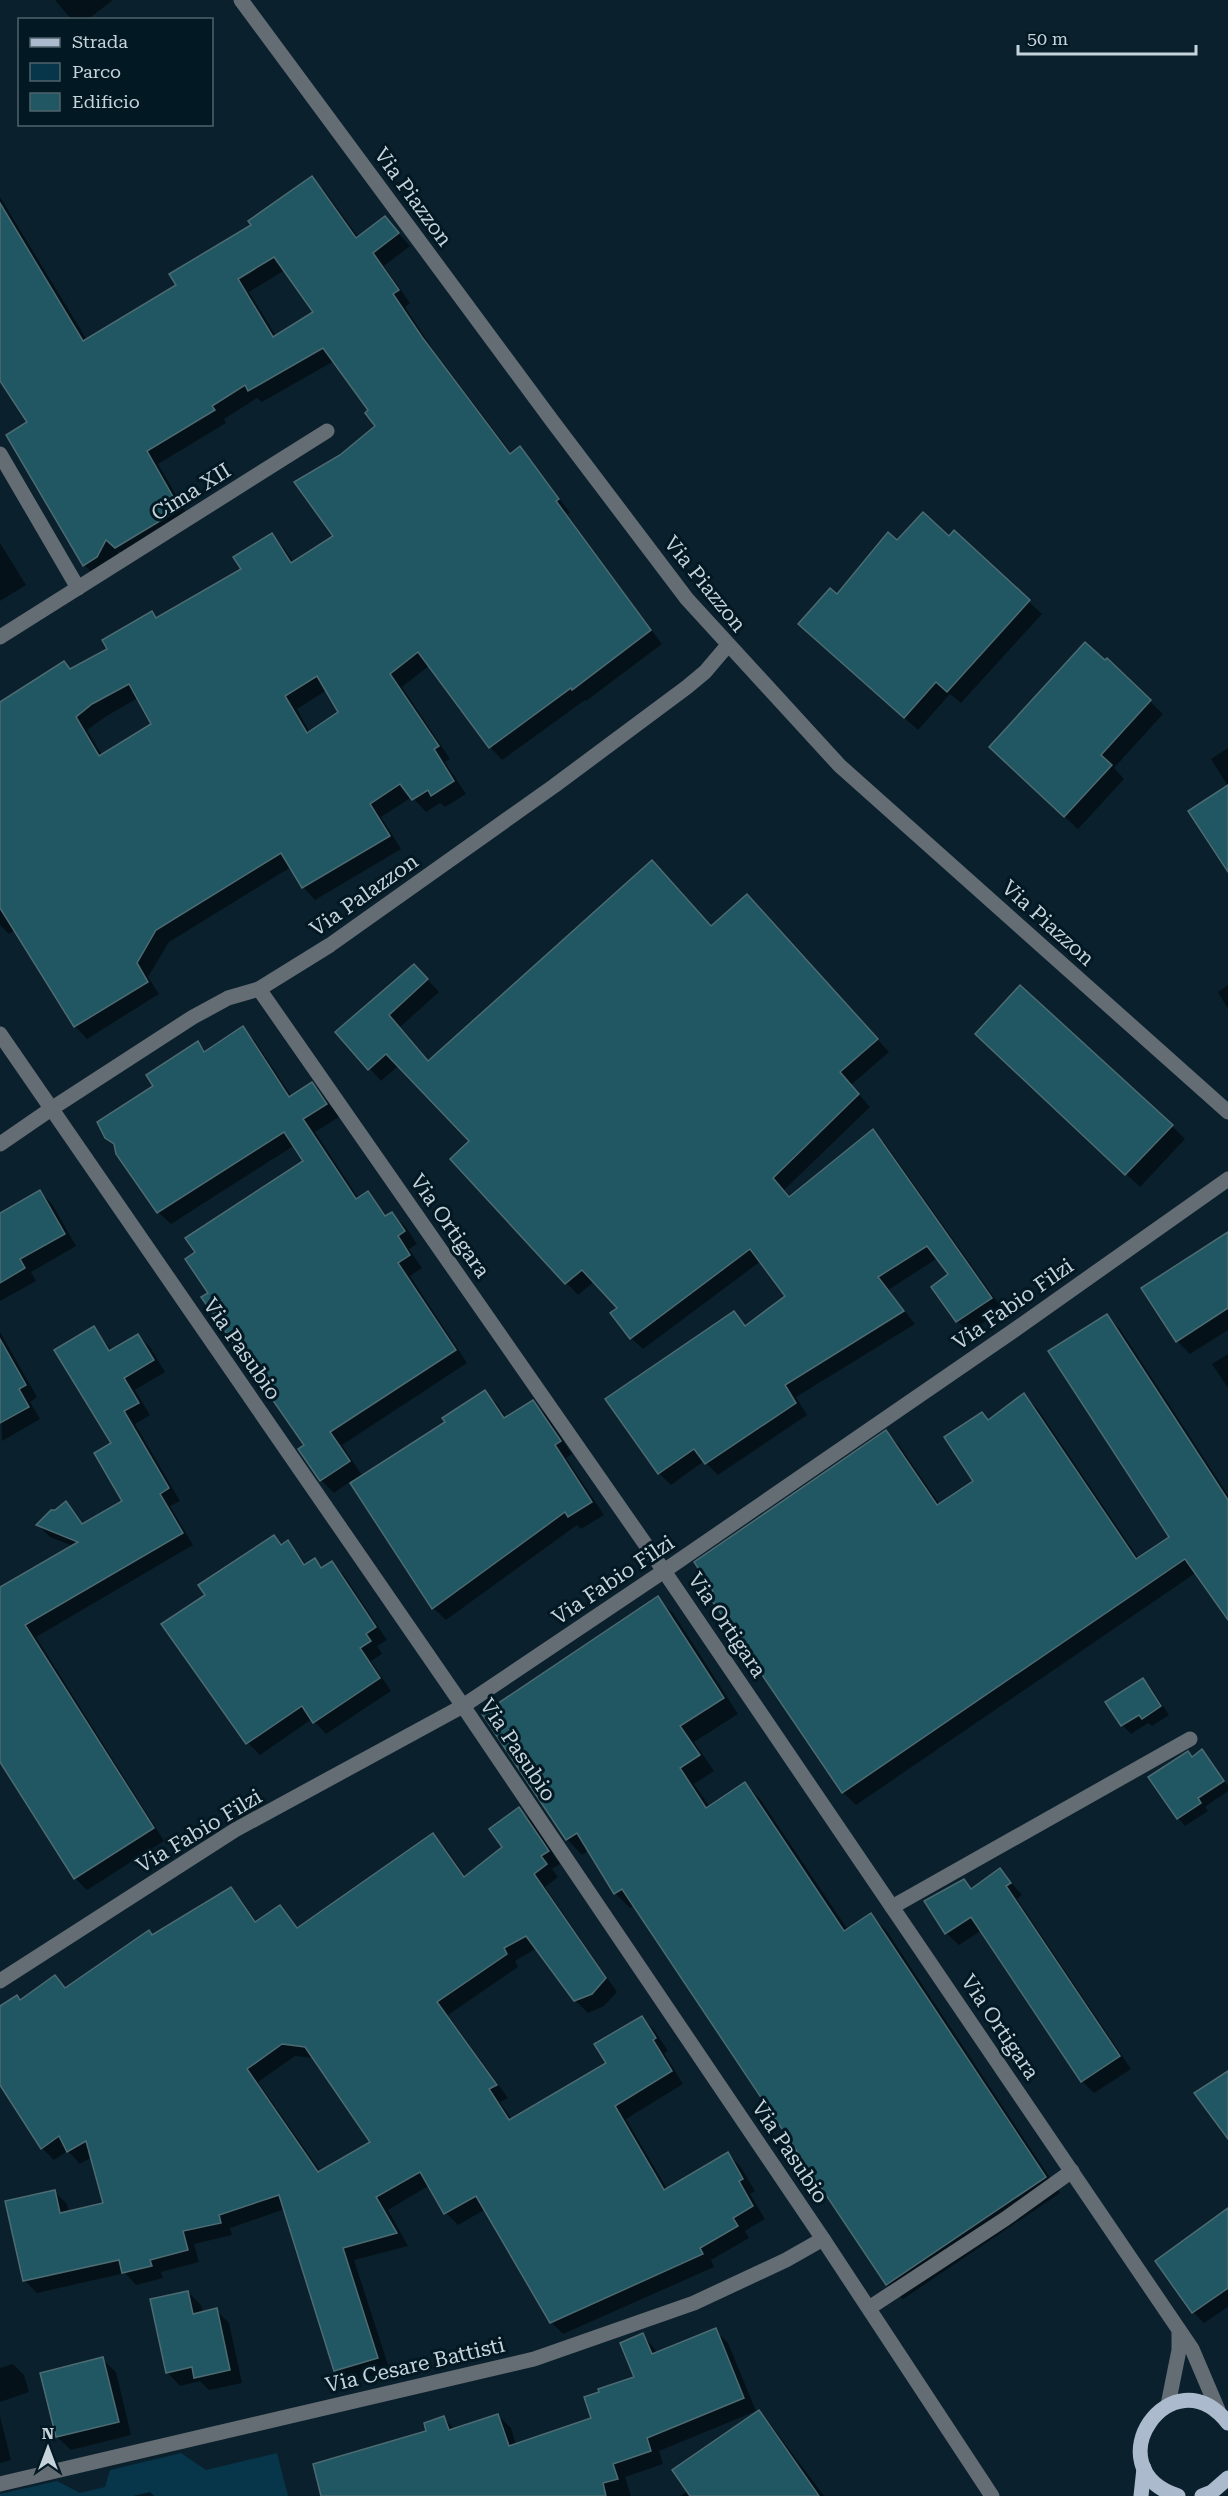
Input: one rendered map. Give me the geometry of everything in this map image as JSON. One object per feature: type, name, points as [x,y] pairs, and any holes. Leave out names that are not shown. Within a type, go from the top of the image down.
[{"type":"main road","points":[[1178,2496],[1167,2492],[1153,2482],[1144,2468],[1140,2454],[1143,2432],[1155,2414],[1168,2405],[1180,2401],[1194,2401],[1223,2410],[1228,2423]]},
{"type":"main road","points":[[1141,2496],[1144,2468]]},
{"type":"main road","points":[[1202,2496],[1212,2492],[1228,2478]]},
{"type":"street","name":"Via Piazzon","points":[[241,0],[687,599],[840,766],[1228,1112]]},
{"type":"street","name":"Cima XII","points":[[0,637],[327,431]]},
{"type":"street","points":[[0,454],[78,588]]},
{"type":"street","name":"Via Palazzon","points":[[0,1144],[51,1108],[193,1017],[228,998],[259,989],[330,945],[554,786],[687,687],[705,672],[728,645]]},
{"type":"street","name":"Via Ortigara","points":[[259,989],[664,1571],[1072,2171],[1192,2349],[1223,2410]]},
{"type":"street","name":"Via Pasubio","points":[[0,1034],[463,1706],[824,2239],[992,2496]]},
{"type":"street","name":"Via Fabio Filzi","points":[[0,1981],[235,1830],[463,1706],[1013,1331],[1228,1179]]},
{"type":"street","points":[[892,1907],[1190,1739]]},
{"type":"street","points":[[869,2308],[1005,2219],[1072,2171]]},
{"type":"street","name":"Via Cesare Battisti","points":[[0,2484],[534,2359],[694,2302],[786,2260],[824,2239]]},
{"type":"street","points":[[1168,2405],[1179,2350],[1179,2330]]},
{"type":"green space","points":[[181,2453],[206,2470],[277,2453],[288,2496],[0,2496],[0,2494],[57,2481],[80,2493],[105,2487],[110,2470]]},
{"type":"building","points":[[312,176],[356,238],[385,216],[399,233],[373,253],[399,290],[393,294],[422,337],[510,454],[520,446],[559,499],[556,501],[651,630],[572,690],[571,688],[489,748],[418,652],[390,674],[439,746],[434,749],[454,781],[431,796],[428,790],[412,800],[400,784],[370,804],[390,836],[302,888],[281,853],[156,930],[137,963],[148,982],[74,1027],[0,908],[0,702],[64,661],[70,669],[107,649],[102,640],[152,611],[156,618],[241,569],[233,557],[272,533],[291,563],[333,536],[294,482],[340,455],[375,426],[365,413],[368,410],[323,348],[248,391],[245,385],[212,406],[215,410],[147,451],[180,509],[115,548],[106,540],[97,557],[83,566],[6,435],[27,422],[0,381],[0,203],[83,341],[176,285],[169,274],[251,225],[248,221]],"holes":[[[274,257],[313,312],[273,337],[238,279]],[[317,676],[338,712],[307,733],[285,696]],[[129,684],[151,724],[99,756],[76,717],[92,704]]]},
{"type":"building","points":[[923,512],[949,536],[954,530],[1030,600],[947,692],[936,682],[904,718],[798,624],[830,588],[837,594],[888,532],[897,540]]},
{"type":"building","points":[[1085,642],[1105,660],[1107,658],[1151,700],[1101,755],[1112,765],[1064,817],[989,747]]},
{"type":"building","points":[[1228,785],[1228,872],[1188,811]]},
{"type":"building","points":[[652,860],[711,926],[747,894],[878,1039],[840,1072],[859,1094],[773,1178],[789,1197],[873,1129],[992,1298],[956,1322],[931,1287],[948,1274],[927,1246],[878,1277],[904,1311],[785,1385],[796,1403],[705,1464],[694,1449],[658,1474],[605,1399],[734,1311],[745,1326],[785,1296],[750,1249],[630,1339],[610,1313],[617,1308],[582,1270],[565,1284],[450,1159],[469,1141],[386,1054],[368,1070],[335,1032],[414,964],[428,979],[389,1015],[428,1061]]},
{"type":"building","points":[[1020,985],[1173,1125],[1125,1175],[975,1034]]},
{"type":"building","points":[[243,1026],[289,1097],[312,1082],[327,1104],[303,1119],[356,1199],[368,1191],[385,1216],[392,1212],[405,1231],[398,1236],[410,1255],[398,1263],[456,1350],[330,1432],[350,1461],[320,1481],[298,1449],[304,1445],[201,1297],[208,1293],[185,1259],[195,1252],[185,1238],[303,1161],[284,1132],[157,1213],[116,1154],[114,1144],[105,1138],[97,1122],[153,1086],[146,1075],[198,1041],[204,1052]]},
{"type":"building","points":[[40,1190],[65,1234],[20,1259],[25,1268],[0,1283],[0,1213]]},
{"type":"building","points":[[1228,1232],[1228,1308],[1176,1342],[1141,1288]]},
{"type":"building","points":[[1107,1314],[1228,1500],[1228,1620],[1185,1559],[842,1793],[708,1595],[713,1591],[694,1562],[886,1430],[937,1505],[973,1481],[944,1437],[982,1412],[988,1420],[1024,1393],[1136,1559],[1169,1537],[1048,1351]]},
{"type":"building","points":[[94,1326],[109,1351],[138,1334],[154,1360],[124,1378],[139,1403],[124,1411],[169,1488],[160,1494],[183,1533],[25,1625],[154,1828],[74,1879],[0,1762],[0,1587],[78,1542],[36,1525],[51,1510],[55,1510],[66,1501],[82,1524],[122,1501],[94,1453],[111,1443],[54,1350]]},
{"type":"building","points":[[0,1339],[26,1385],[19,1389],[29,1407],[0,1423]]},
{"type":"building","points":[[485,1390],[504,1418],[533,1400],[561,1441],[555,1445],[592,1502],[568,1517],[565,1512],[432,1609],[350,1483],[445,1422],[442,1418]]},
{"type":"building","points":[[274,1535],[281,1545],[288,1540],[304,1565],[315,1558],[321,1568],[332,1561],[376,1627],[366,1634],[371,1641],[360,1648],[380,1678],[313,1723],[302,1706],[246,1744],[161,1624],[205,1595],[198,1585]]},
{"type":"building","points":[[658,1596],[724,1698],[680,1726],[700,1755],[680,1768],[706,1808],[745,1782],[844,1931],[871,1913],[1046,2177],[886,2285],[622,1889],[614,1894],[577,1833],[566,1840],[482,1714]]},
{"type":"building","points":[[1143,1678],[1161,1706],[1142,1719],[1139,1715],[1121,1726],[1105,1702]]},
{"type":"building","points":[[1202,1749],[1224,1781],[1198,1798],[1201,1803],[1177,1819],[1148,1777],[1188,1751],[1192,1757]]},
{"type":"building","points":[[519,1807],[549,1851],[541,1856],[547,1864],[534,1874],[606,1978],[592,1994],[574,2001],[526,1936],[504,1948],[507,1954],[437,2002],[497,2085],[489,2089],[509,2120],[606,2063],[594,2044],[642,2016],[656,2038],[653,2040],[672,2071],[615,2106],[664,2190],[728,2152],[743,2179],[739,2181],[753,2206],[733,2218],[738,2226],[700,2248],[703,2254],[550,2323],[476,2196],[444,2214],[420,2172],[376,2197],[397,2233],[343,2248],[378,2358],[334,2371],[279,2195],[219,2215],[221,2223],[183,2231],[188,2250],[150,2260],[152,2266],[122,2273],[119,2260],[23,2281],[5,2201],[55,2190],[60,2213],[103,2203],[86,2141],[67,2152],[59,2136],[41,2149],[0,2085],[0,2006],[17,1995],[20,2000],[55,1975],[65,1988],[149,1930],[152,1935],[231,1887],[255,1922],[280,1905],[297,1928],[433,1833],[464,1877],[502,1847],[489,1829]],"holes":[[[282,2044],[305,2047],[370,2142],[318,2172],[247,2069]]]},
{"type":"building","points":[[1000,1868],[1011,1883],[1006,1886],[1120,2056],[1081,2082],[971,1917],[945,1934],[924,1901],[964,1879],[971,1889]]},
{"type":"building","points":[[1228,2071],[1228,2139],[1194,2093]]},
{"type":"building","points":[[1228,2208],[1228,2288],[1192,2313],[1155,2261]]},
{"type":"building","points":[[188,2291],[193,2314],[217,2308],[230,2370],[194,2378],[192,2367],[166,2373],[150,2299]]},
{"type":"building","points":[[716,2328],[744,2398],[647,2438],[651,2451],[613,2464],[618,2479],[603,2483],[606,2496],[321,2496],[313,2464],[426,2431],[424,2423],[444,2416],[449,2430],[498,2414],[509,2446],[591,2418],[584,2397],[599,2392],[598,2389],[634,2377],[620,2343],[643,2333],[652,2354]]},
{"type":"building","points":[[103,2357],[119,2422],[56,2437],[40,2373]]},
{"type":"building","points":[[759,2410],[819,2496],[690,2496],[672,2470]]}]
